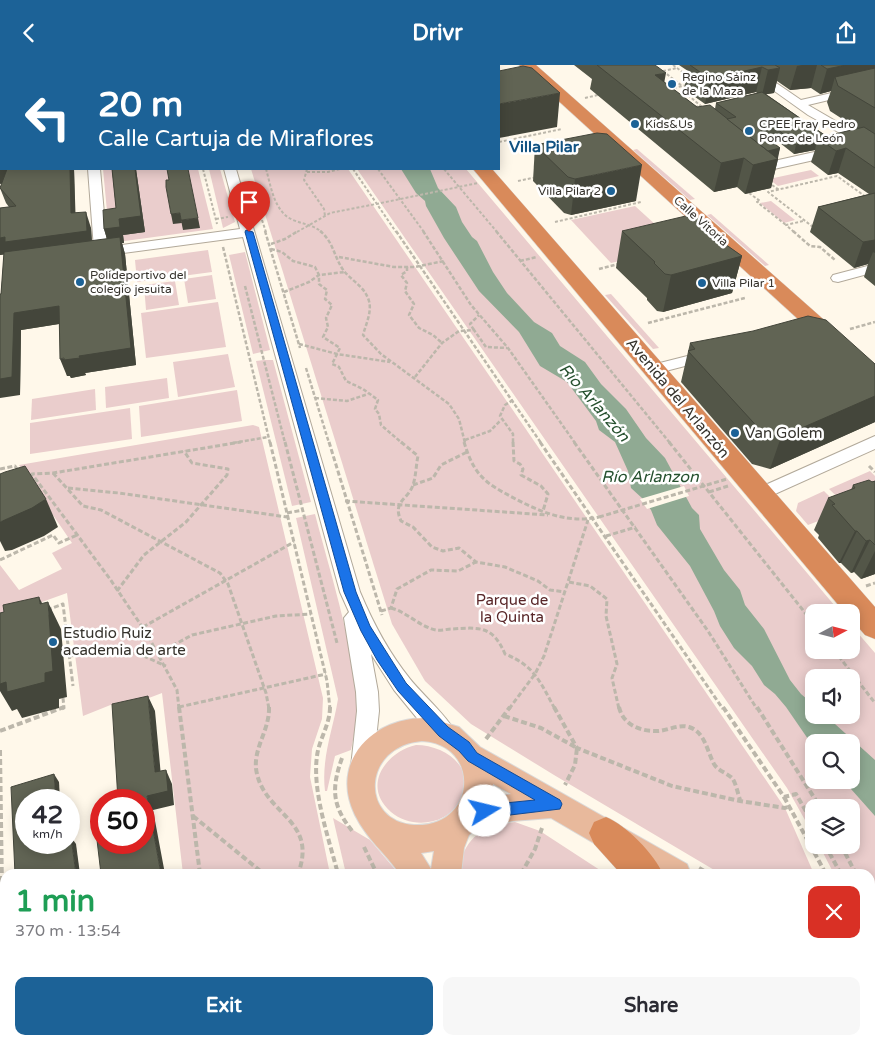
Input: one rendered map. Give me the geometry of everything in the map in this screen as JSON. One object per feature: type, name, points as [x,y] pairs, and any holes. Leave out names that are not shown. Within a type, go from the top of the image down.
[{"type":"highway","name":"Calle Vitoria","points":[[527,65],[875,377]]},
{"type":"highway","name":"Avenida del Arlanzón","points":[[480,176],[654,369],[875,627]]},
{"type":"highway","points":[[606,833],[639,869]]},
{"type":"main road","points":[[365,834],[366,810],[353,761],[371,753],[384,741],[401,732],[420,729],[444,731],[464,746],[482,743]]},
{"type":"main road","points":[[482,743],[552,804],[667,869]]},
{"type":"main road","points":[[447,869],[449,848],[479,796],[482,743]]},
{"type":"main road","points":[[365,834],[419,839],[439,836],[485,811],[552,804]]},
{"type":"main road","points":[[365,834],[411,861],[415,869]]},
{"type":"street","points":[[743,65],[798,104],[875,149]]},
{"type":"street","points":[[798,104],[875,87]]},
{"type":"street","points":[[779,151],[792,161]]},
{"type":"street","points":[[746,160],[758,167],[837,151]]},
{"type":"street","points":[[94,170],[101,252]]},
{"type":"street","points":[[230,170],[350,592],[367,701],[353,761]]},
{"type":"street","points":[[82,254],[249,232]]},
{"type":"street","points":[[838,278],[875,268]]},
{"type":"street","points":[[801,334],[822,329]]},
{"type":"street","points":[[654,369],[722,353]]},
{"type":"street","points":[[760,494],[875,442]]},
{"type":"street","points":[[350,592],[365,627],[381,657],[402,687],[444,731]]},
{"type":"path","points":[[674,65],[691,78]]},
{"type":"path","points":[[656,72],[677,68]]},
{"type":"path","points":[[662,71],[683,86]]},
{"type":"path","points":[[679,88],[667,89],[690,85]]},
{"type":"path","points":[[584,98],[598,95]]},
{"type":"path","points":[[688,95],[699,104]]},
{"type":"path","points":[[699,104],[703,103]]},
{"type":"path","points":[[693,107],[701,106],[699,104]]},
{"type":"path","points":[[500,142],[562,129]]},
{"type":"path","points":[[203,170],[218,230]]},
{"type":"path","points":[[266,170],[281,211],[287,217],[310,225],[329,238],[342,267],[365,292],[370,306],[364,335],[382,355],[450,405],[461,421],[467,452],[473,466],[484,480],[551,515]]},
{"type":"path","points":[[325,216],[324,209],[304,180],[307,170],[328,172],[336,170]]},
{"type":"path","points":[[354,170],[379,203],[420,266],[784,797],[823,869]]},
{"type":"path","points":[[379,170],[432,243],[479,315],[508,348],[636,527],[708,631],[815,799]]},
{"type":"path","points":[[445,170],[709,492],[805,613]]},
{"type":"path","points":[[834,174],[868,198]]},
{"type":"path","points":[[518,181],[545,175]]},
{"type":"path","points":[[265,244],[280,241],[337,211],[379,203],[480,176]]},
{"type":"path","points":[[821,225],[812,227],[768,192],[837,176]]},
{"type":"path","points":[[767,185],[771,184]]},
{"type":"path","points":[[749,193],[760,201],[757,202],[810,246],[820,247],[835,260]]},
{"type":"path","points":[[556,222],[641,202]]},
{"type":"path","points":[[260,213],[301,353]]},
{"type":"path","points":[[786,225],[804,221]]},
{"type":"path","points":[[221,241],[326,674],[331,705],[329,723],[317,755],[317,771],[319,789],[337,869]]},
{"type":"path","points":[[272,249],[282,252],[285,257],[293,260],[299,266],[315,267],[319,275],[319,284],[327,290],[325,299],[332,305],[326,317],[328,327],[323,337],[340,348],[332,364],[339,367],[346,381],[355,383],[378,400],[375,409],[379,413],[381,425],[418,456],[412,486],[399,504],[398,514],[401,521],[413,527],[432,547],[443,551],[459,548],[466,552],[476,563],[505,567],[538,581],[550,590],[565,592]]},
{"type":"path","points":[[520,261],[544,256]]},
{"type":"path","points":[[338,257],[378,265],[407,267],[444,261]]},
{"type":"path","points":[[599,269],[626,262]]},
{"type":"path","points":[[407,267],[407,271],[401,275],[407,283],[405,291],[414,304],[408,315],[419,328],[433,335],[442,343]]},
{"type":"path","points":[[284,292],[295,285],[309,282],[319,275],[346,272]]},
{"type":"path","points":[[244,280],[339,652]]},
{"type":"path","points":[[648,323],[745,298]]},
{"type":"path","points":[[479,315],[470,324],[486,347],[508,348]]},
{"type":"path","points":[[850,329],[875,321]]},
{"type":"path","points":[[414,377],[442,343],[459,331],[474,330]]},
{"type":"path","points":[[299,344],[337,355],[393,363]]},
{"type":"path","points":[[304,362],[383,618]]},
{"type":"path","points":[[315,398],[347,401],[369,394]]},
{"type":"path","points":[[513,400],[505,405],[500,416],[501,420],[512,434],[514,461],[520,464],[522,469],[521,475],[541,486],[548,494],[543,511]]},
{"type":"path","points":[[465,440],[491,432],[501,420]]},
{"type":"path","points":[[26,475],[53,473],[268,437]]},
{"type":"path","points":[[117,591],[144,555],[186,522],[227,475],[228,469],[192,463],[186,459],[184,451]]},
{"type":"path","points":[[412,486],[433,478],[441,465],[467,452]]},
{"type":"path","points":[[0,469],[15,466],[20,475]]},
{"type":"path","points":[[869,466],[875,472]]},
{"type":"path","points":[[53,473],[83,506],[101,510],[220,573],[228,583],[265,689],[269,713],[255,754],[256,770],[265,795],[274,806],[288,816],[298,833],[303,846],[304,861],[300,869]]},
{"type":"path","points":[[32,474],[143,627],[166,666],[177,690],[199,869]]},
{"type":"path","points":[[341,502],[399,504],[551,515],[588,520],[727,479]]},
{"type":"path","points":[[66,488],[287,515],[308,509]]},
{"type":"path","points":[[709,492],[723,488]]},
{"type":"path","points":[[482,743],[536,673],[544,656],[588,520]]},
{"type":"path","points":[[606,536],[636,527]]},
{"type":"path","points":[[0,559],[53,535],[58,543],[76,535]]},
{"type":"path","points":[[143,627],[294,542]]},
{"type":"path","points":[[391,608],[397,589],[416,580],[427,572],[446,570],[459,573],[466,571],[476,563]]},
{"type":"path","points":[[569,582],[582,583],[601,592],[607,599],[606,615],[618,664],[612,678],[621,715],[630,725],[645,730],[660,731],[681,726],[690,727],[701,734],[715,766],[733,779],[740,801]]},
{"type":"path","points":[[45,611],[63,605],[73,686]]},
{"type":"path","points":[[381,611],[391,608],[404,611],[437,630],[484,629],[493,632],[505,653],[522,661],[536,673],[577,748],[575,765],[564,788],[552,804],[536,849],[524,869]]},
{"type":"path","points":[[158,653],[192,635],[276,616],[311,614]]},
{"type":"path","points":[[70,656],[106,652],[139,654],[166,666]]},
{"type":"path","points":[[841,659],[875,703]]},
{"type":"path","points":[[179,707],[326,674]]},
{"type":"path","points":[[0,731],[64,708],[63,698]]},
{"type":"path","points":[[504,716],[541,728],[577,748],[672,786],[740,801],[784,808],[790,806]]},
{"type":"path","points":[[0,751],[2,869]]},
{"type":"path","points":[[353,761],[337,770],[333,785],[334,794],[340,817],[365,834],[376,869]]},
{"type":"path","points":[[784,797],[796,794],[805,810]]},
{"type":"path","points":[[192,816],[258,869]]},
{"type":"path","points":[[830,854],[838,869]]},
{"type":"path","points":[[845,854],[853,869]]},
{"type":"green space","points":[[637,149],[695,199],[690,200],[633,150]]},
{"type":"green space","points":[[103,170],[198,170],[213,229],[110,243]]},
{"type":"green space","points":[[209,170],[220,170],[235,222],[223,228]]},
{"type":"green space","name":"Parque de la Quinta","points":[[251,170],[349,170],[785,808],[812,869],[713,869],[471,724],[425,681],[392,624]]},
{"type":"green space","points":[[358,170],[467,170],[833,604],[805,604],[805,659],[860,659],[860,636],[875,653],[875,869],[831,869],[824,854],[860,854],[860,799],[805,799],[805,820],[787,788]]},
{"type":"green space","points":[[811,170],[819,176],[778,186],[769,179]]},
{"type":"green space","points":[[771,201],[795,220],[784,223],[760,203]]},
{"type":"green space","points":[[635,206],[680,247],[611,263],[571,220]]},
{"type":"green space","points":[[711,214],[769,265],[765,266],[707,215]]},
{"type":"green space","points":[[208,250],[212,272],[137,282],[135,260]]},
{"type":"green space","points":[[245,252],[270,350],[253,354],[229,255]]},
{"type":"green space","points":[[212,275],[216,299],[188,303],[184,279]]},
{"type":"green space","points":[[175,281],[179,305],[146,310],[144,285]]},
{"type":"green space","points":[[611,294],[659,348],[653,349],[605,295]]},
{"type":"green space","points":[[218,302],[226,347],[146,358],[141,313]]},
{"type":"green space","points":[[228,354],[235,387],[178,397],[173,362]]},
{"type":"green space","points":[[273,360],[311,502],[292,506],[256,361]]},
{"type":"green space","points":[[167,378],[169,398],[106,408],[105,387]]},
{"type":"green space","points":[[95,389],[96,410],[31,420],[32,399]]},
{"type":"green space","points":[[237,390],[242,421],[141,437],[139,406]]},
{"type":"green space","points":[[130,408],[132,439],[30,454],[30,423]]},
{"type":"green space","points":[[253,425],[259,427],[323,698],[322,719],[312,749],[310,777],[329,869],[182,869],[162,693],[120,709],[118,702],[83,716],[67,593],[0,617],[0,565],[19,590],[62,569],[52,553],[72,543],[19,465]]},
{"type":"green space","points":[[870,471],[875,476],[875,500],[850,509],[829,489]]},
{"type":"green space","points":[[824,491],[844,511],[808,525],[796,511],[798,503]]},
{"type":"green space","points":[[315,514],[345,628],[357,697],[356,723],[351,750],[335,756],[327,791],[325,791],[324,779],[325,767],[338,699],[296,518]]},
{"type":"green space","points":[[416,745],[438,749],[448,754],[462,769],[465,779],[465,789],[454,809],[446,816],[437,820],[418,823],[408,821],[391,812],[382,802],[378,792],[378,781],[381,771],[387,762],[405,749]]},
{"type":"green space","points":[[333,818],[370,840],[395,869],[345,869]]},
{"type":"green space","points":[[515,822],[540,831],[598,869],[459,869],[464,851],[469,843],[483,831]]},
{"type":"water","name":"Río Arlanzon","points":[[402,170],[430,170],[438,188],[456,207],[462,222],[477,241],[493,272],[507,293],[534,322],[552,333],[560,346],[585,362],[601,384],[626,409],[646,438],[665,458],[692,508],[699,515],[700,529],[724,570],[740,590],[745,605],[764,629],[790,680],[805,697],[805,724],[835,724],[846,734],[805,735],[786,707],[764,685],[752,666],[734,648],[720,626],[690,566],[657,525],[651,510],[643,499],[631,488],[628,471],[615,442],[599,430],[596,421],[567,382],[540,366],[519,332],[479,291],[444,238],[425,201],[416,193]]},
{"type":"water","name":"Río Arlanzon","points":[[860,746],[875,760],[875,816],[851,789],[860,789]]},
{"type":"pier","points":[[684,486],[689,496],[647,509],[640,499]]},
{"type":"building","points":[[597,65],[655,65],[666,73],[655,75],[697,107],[710,105],[778,159],[753,165],[744,158],[721,163]]},
{"type":"building","points":[[690,65],[775,65],[780,68],[768,70],[762,67],[710,79]]},
{"type":"building","points":[[821,65],[846,65],[827,69]]},
{"type":"building","points":[[523,66],[532,68],[560,93],[500,104],[500,71]]},
{"type":"building","points":[[875,68],[875,108],[838,86],[835,77]]},
{"type":"building","points":[[762,92],[826,136],[796,145],[774,126],[764,126],[761,130],[763,135],[780,148],[768,151],[727,119],[736,117],[716,103]]},
{"type":"building","points":[[864,127],[875,134],[875,168],[846,148],[836,151],[818,138]]},
{"type":"building","points":[[597,133],[607,134],[642,165],[575,179],[568,177],[535,145]]},
{"type":"building","points":[[7,170],[70,170],[71,213],[86,212],[87,231],[5,242],[5,237],[0,238],[0,208],[16,206],[0,188]]},
{"type":"building","points":[[112,170],[135,170],[141,216],[119,219],[120,227],[104,229],[103,210],[116,208]]},
{"type":"building","points":[[167,170],[188,170],[198,218],[181,220],[180,213],[171,214],[166,187],[166,180],[169,180]]},
{"type":"building","points":[[875,193],[875,240],[863,242],[818,207]]},
{"type":"building","points":[[690,215],[696,216],[725,244],[742,256],[671,275],[665,274],[622,231]]},
{"type":"building","points":[[120,237],[131,348],[79,356],[80,358],[60,359],[59,306],[14,313],[12,377],[0,379],[0,294],[4,252]]},
{"type":"building","points":[[808,316],[826,320],[875,364],[875,396],[781,437],[763,433],[688,351],[695,349],[690,343],[753,331]]},
{"type":"building","points":[[25,466],[46,499],[32,508],[0,522],[0,474]]},
{"type":"building","points":[[869,480],[875,481],[875,545],[870,540],[866,541],[855,531],[832,505],[835,504],[828,498],[855,488],[853,485]]},
{"type":"building","points":[[39,597],[40,604],[48,602],[53,671],[45,673],[45,682],[7,692],[6,682],[0,684],[0,613],[4,612],[3,605]]},
{"type":"building","points":[[148,696],[155,772],[166,770],[168,791],[155,794],[155,789],[117,789],[112,704]]},
{"type":"building","points":[[54,774],[55,789],[15,789],[15,854],[73,854],[75,869],[15,869],[11,787]]},
{"type":"building","points":[[155,841],[160,869],[100,869],[99,854],[155,854]]},
{"type":"place","name":"Regino Sáinz de la Maza","points":[[672,84]]},
{"type":"place","name":"Kids&Us","points":[[635,124]]},
{"type":"place","name":"CPEE Fray Pedro Ponce de León","points":[[749,131]]},
{"type":"place","name":"Villa Pilar 2","points":[[611,191]]},
{"type":"place","name":"Polideportivo del colegio jesuita","points":[[80,282]]},
{"type":"place","name":"Villa Pilar 1","points":[[702,283]]},
{"type":"place","name":"Van Golem","points":[[735,433]]},
{"type":"place","name":"Estudio Ruiz academia de arte","points":[[53,642]]},
{"type":"district","name":"Villa Pilar","points":[[544,146]]},
{"type":"route","points":[[249,232],[350,592],[365,627],[381,657],[402,687],[431,719],[464,746],[473,757],[556,804],[485,811]]},
{"type":"water label","name":"Río Arlanzón","points":[[595,402]]}]
